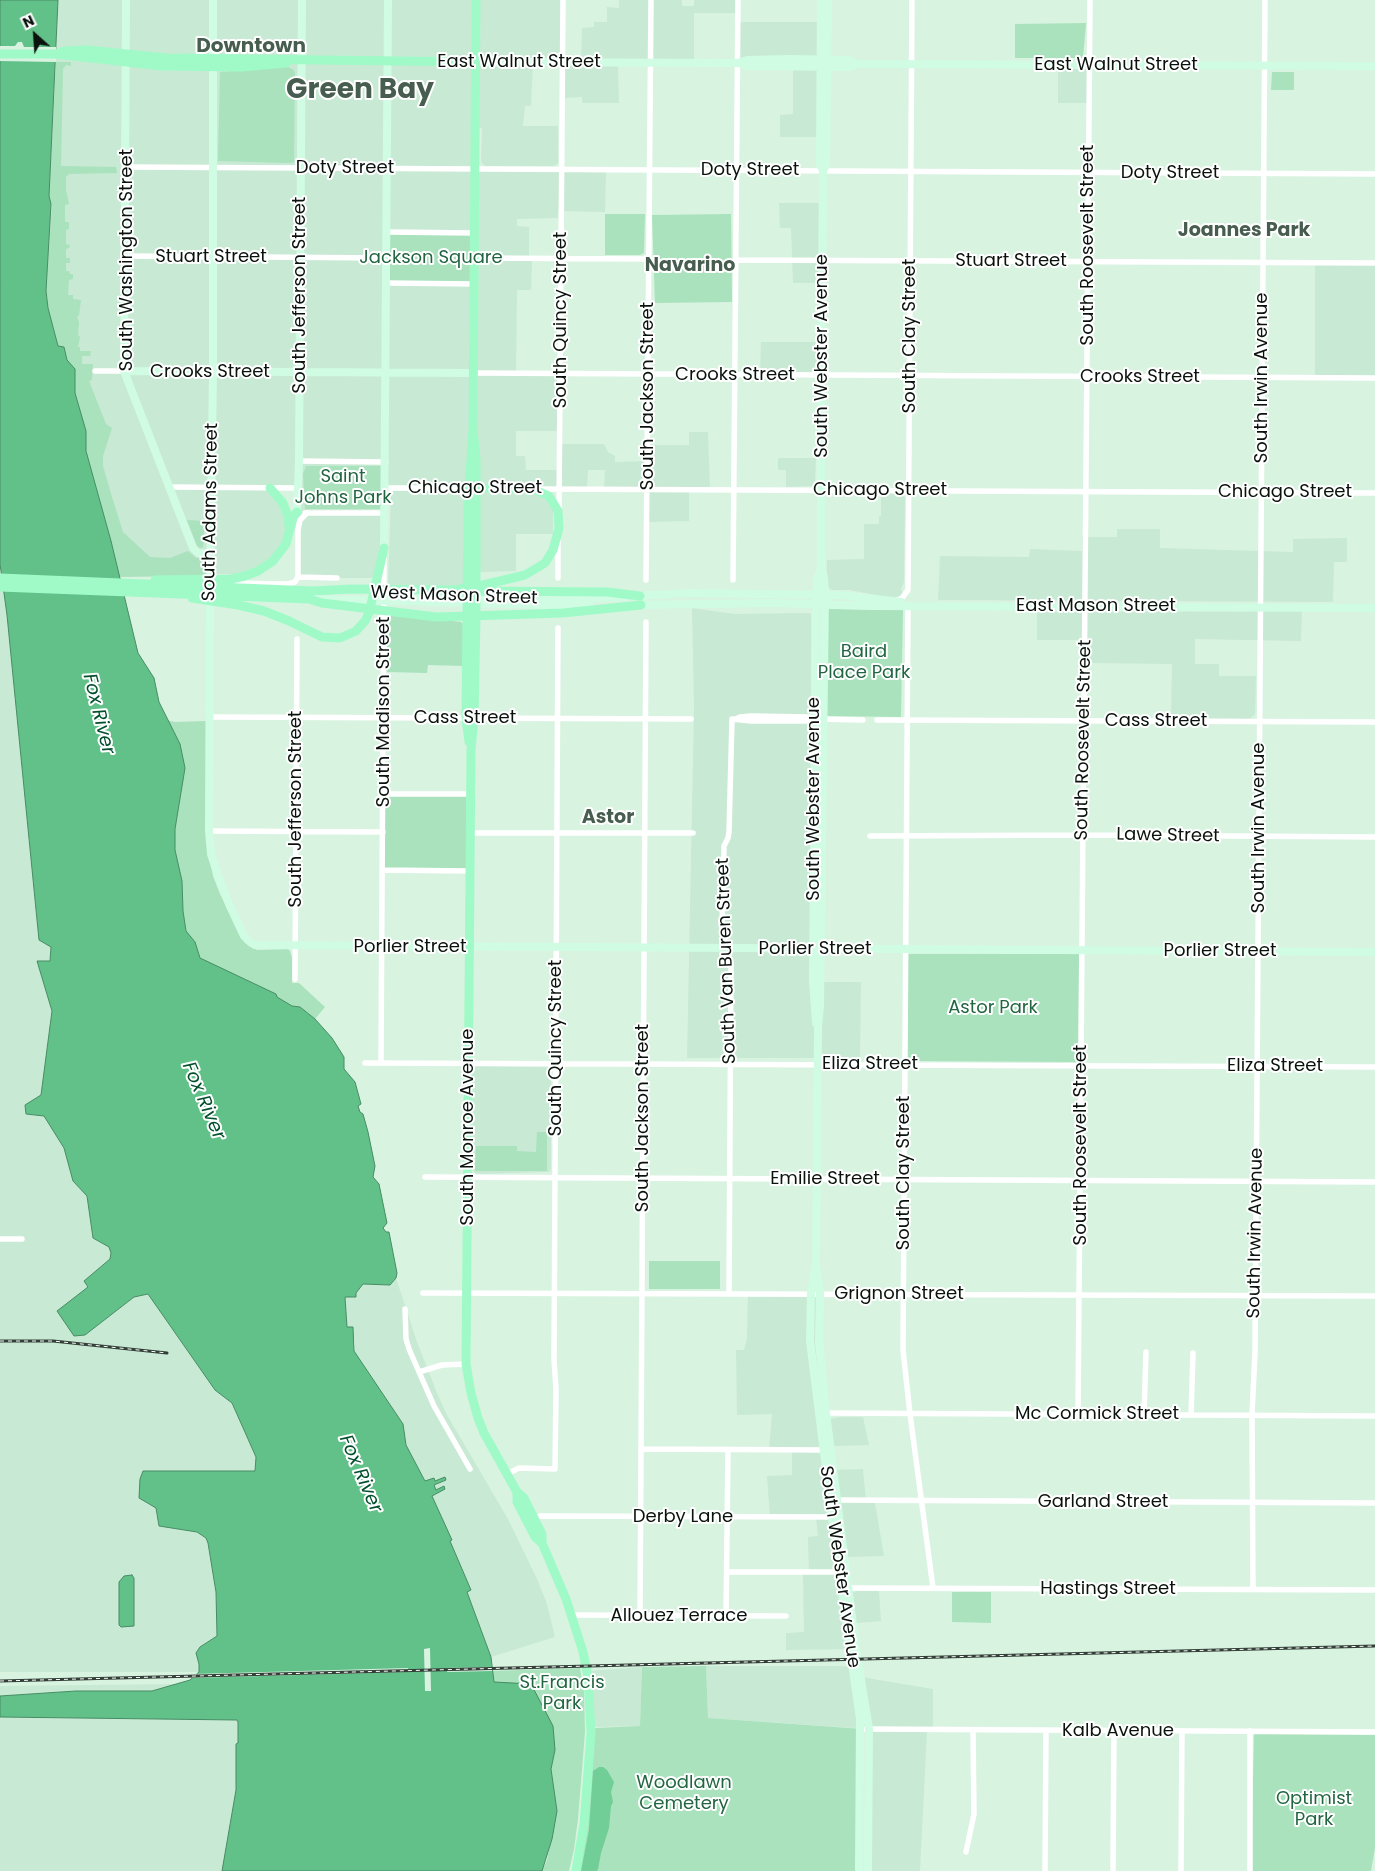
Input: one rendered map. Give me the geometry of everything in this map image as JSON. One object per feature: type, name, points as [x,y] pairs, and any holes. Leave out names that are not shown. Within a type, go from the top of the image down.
[{"type":"main road","name":"South Washington Street","points":[[126,0],[124,371],[194,550],[198,553],[210,554]]},
{"type":"main road","name":"South Adams Street","points":[[213,0],[213,372],[210,486],[209,831],[213,860],[222,889],[244,936],[255,945]]},
{"type":"main road","name":"South Jefferson Street","points":[[297,512],[299,461],[302,0]]},
{"type":"main road","name":"South Madison Street","points":[[384,548],[386,488],[388,0]]},
{"type":"main road","name":"South Monroe Avenue","points":[[476,0],[472,373],[473,430],[476,458],[472,488],[466,1364],[471,1393],[484,1433],[517,1492],[524,1498],[531,1520],[542,1534],[542,1543],[557,1575],[583,1652],[588,1677],[591,1733],[584,1824],[576,1871]]},
{"type":"main road","points":[[821,0],[824,63]]},
{"type":"main road","points":[[824,63],[828,0]]},
{"type":"main road","name":"East Walnut Street","points":[[0,54],[56,54],[127,58],[162,66],[213,62],[260,66],[301,61],[738,63],[747,60],[824,63],[848,60],[857,64],[1375,66]]},
{"type":"main road","name":"South Webster Avenue","points":[[824,63],[820,164],[823,170],[821,571],[818,578],[820,599],[815,1013],[818,1027],[816,1293],[822,1413],[865,1729],[868,1871]]},
{"type":"main road","name":"Crooks Street","points":[[124,371],[472,373]]},
{"type":"main road","points":[[270,488],[285,507],[289,522],[289,537]]},
{"type":"main road","name":"South Monroe Avenue","points":[[472,488],[476,571],[472,591]]},
{"type":"main road","name":"Chicago Street","points":[[472,488],[533,488]]},
{"type":"main road","points":[[533,488],[549,496],[559,514]]},
{"type":"main road","points":[[98,582],[231,579],[253,574],[265,567],[281,552],[289,537],[293,517],[297,512]]},
{"type":"main road","name":"South Quincy Street","points":[[558,532],[559,514]]},
{"type":"main road","points":[[311,595],[351,589],[463,589],[514,578],[533,572],[545,563],[553,550],[558,532]]},
{"type":"main road","points":[[172,594],[264,611],[317,635],[333,639],[356,631],[370,613],[384,548]]},
{"type":"main road","points":[[476,571],[480,577],[494,586],[527,591]]},
{"type":"main road","name":"West Mason Street","points":[[0,578],[98,582],[334,598],[500,601],[641,600],[690,593],[820,599],[845,595],[895,601],[908,605]]},
{"type":"main road","name":"West Mason Street","points":[[0,587],[172,594],[311,595]]},
{"type":"main road","points":[[472,591],[607,592],[641,600]]},
{"type":"main road","points":[[311,595],[331,604],[436,617],[580,612],[641,600]]},
{"type":"main road","name":"East Mason Street","points":[[820,599],[872,606],[1375,608]]},
{"type":"main road","name":"Porlier Street","points":[[255,945],[295,947],[1375,952]]},
{"type":"main road","name":"South Webster Avenue","points":[[859,1871],[865,1729]]},
{"type":"street","name":"South Quincy Street","points":[[559,514],[564,0]]},
{"type":"street","name":"South Jackson Street","points":[[646,580],[651,0]]},
{"type":"street","points":[[733,580],[738,0]]},
{"type":"street","name":"South Clay Street","points":[[895,601],[902,598],[908,590],[912,0]]},
{"type":"street","name":"South Roosevelt Street","points":[[1078,1414],[1090,0]]},
{"type":"street","name":"South Irwin Avenue","points":[[1253,1589],[1252,1414],[1255,1353],[1264,0]]},
{"type":"street","name":"Doty Street","points":[[126,167],[1375,174]]},
{"type":"street","points":[[387,232],[474,233]]},
{"type":"street","name":"Stuart Street","points":[[125,256],[387,258]]},
{"type":"street","points":[[474,258],[649,259]]},
{"type":"street","name":"Stuart Street","points":[[736,260],[1375,263]]},
{"type":"street","points":[[387,283],[474,284]]},
{"type":"street","name":"Crooks Street","points":[[95,371],[124,371]]},
{"type":"street","name":"Crooks Street","points":[[472,373],[1375,378]]},
{"type":"street","points":[[299,461],[386,462]]},
{"type":"street","points":[[168,486],[298,488]]},
{"type":"street","name":"Chicago Street","points":[[386,488],[472,488]]},
{"type":"street","name":"Chicago Street","points":[[533,488],[1375,493]]},
{"type":"street","points":[[297,512],[385,513]]},
{"type":"street","name":"South Jefferson Street","points":[[297,512],[298,577]]},
{"type":"street","points":[[298,530],[301,518],[307,513]]},
{"type":"street","name":"South Quincy Street","points":[[558,532],[558,578]]},
{"type":"street","name":"South Madison Street","points":[[381,1062],[384,548]]},
{"type":"street","points":[[210,582],[288,584],[295,582],[298,577],[337,578]]},
{"type":"street","name":"South Clay Street","points":[[908,605],[903,1350],[933,1588]]},
{"type":"street","name":"South Jackson Street","points":[[640,1615],[646,622]]},
{"type":"street","name":"South Quincy Street","points":[[507,1474],[519,1468],[555,1469],[558,628]]},
{"type":"street","name":"South Jefferson Street","points":[[295,979],[297,639]]},
{"type":"street","name":"Cass Street","points":[[209,717],[691,719]]},
{"type":"street","name":"South Van Buren Street","points":[[729,1294],[731,965],[722,928],[724,846],[729,832],[734,719],[740,721],[805,721],[819,719]]},
{"type":"street","points":[[819,719],[863,720]]},
{"type":"street","name":"Cass Street","points":[[876,720],[1375,722]]},
{"type":"street","points":[[384,794],[471,794]]},
{"type":"street","points":[[209,831],[383,832]]},
{"type":"street","points":[[470,833],[693,833]]},
{"type":"street","name":"Lawe Street","points":[[870,836],[1375,837]]},
{"type":"street","points":[[383,870],[470,871]]},
{"type":"street","name":"Eliza Street","points":[[365,1063],[1375,1067]]},
{"type":"street","name":"Emilie Street","points":[[424,1177],[1375,1182]]},
{"type":"street","points":[[0,1239],[22,1239]]},
{"type":"street","name":"Grignon Street","points":[[423,1293],[1375,1296]]},
{"type":"street","points":[[405,1309],[406,1339],[419,1372],[434,1406],[470,1469]]},
{"type":"street","points":[[1144,1415],[1146,1352]]},
{"type":"street","points":[[1191,1415],[1193,1353]]},
{"type":"street","points":[[419,1372],[442,1365],[466,1364]]},
{"type":"street","name":"Mc Cormick Street","points":[[822,1413],[1375,1416]]},
{"type":"street","points":[[640,1449],[828,1450]]},
{"type":"street","points":[[726,1616],[728,1450]]},
{"type":"street","name":"Garland Street","points":[[834,1501],[1375,1503]]},
{"type":"street","name":"Derby Lane","points":[[531,1520],[540,1516],[836,1517]]},
{"type":"street","points":[[727,1572],[843,1572]]},
{"type":"street","name":"Hastings Street","points":[[845,1588],[1375,1590]]},
{"type":"street","name":"Allouez Terrace","points":[[572,1615],[786,1616]]},
{"type":"street","name":"Kalb Avenue","points":[[865,1729],[1375,1732]]},
{"type":"street","points":[[966,1852],[974,1814],[973,1730]]},
{"type":"street","points":[[1045,1871],[1046,1730]]},
{"type":"street","points":[[1113,1871],[1114,1730]]},
{"type":"street","points":[[1181,1871],[1182,1731]]},
{"type":"street","points":[[1250,1731],[1250,1871]]},
{"type":"shaded area","points":[[58,0],[563,0],[563,62],[533,62],[531,106],[525,106],[523,126],[558,126],[557,164],[553,166],[485,166],[481,162],[482,128],[476,128],[475,169],[606,170],[605,212],[558,211],[558,218],[517,219],[517,226],[529,227],[529,258],[532,259],[531,290],[517,290],[516,373],[561,374],[560,431],[516,431],[516,456],[525,456],[526,470],[560,470],[560,444],[604,444],[608,452],[615,456],[615,462],[647,461],[648,445],[689,445],[689,432],[708,432],[710,489],[689,489],[689,521],[647,522],[647,489],[604,489],[605,470],[588,470],[587,489],[535,489],[553,500],[553,534],[516,534],[516,571],[481,572],[475,570],[464,586],[388,587],[391,493],[393,491],[428,490],[386,488],[377,578],[337,578],[298,577],[298,488],[271,488],[276,493],[289,529],[273,561],[250,571],[234,574],[118,575],[111,541],[48,308],[47,266],[51,204],[49,196]]},
{"type":"shaded area","points":[[619,0],[682,0],[682,6],[694,6],[694,0],[738,0],[738,13],[694,13],[694,63],[620,63],[618,67],[619,103],[582,103],[582,97],[563,98],[563,62],[581,62],[582,28],[594,27],[594,22],[607,22],[607,7],[619,8]]},
{"type":"shaded area","points":[[738,22],[820,22],[820,137],[780,137],[780,115],[793,114],[793,60],[738,63]]},
{"type":"shaded area","points":[[1058,65],[1089,65],[1089,103],[1058,103]]},
{"type":"shaded area","points":[[779,203],[823,203],[822,283],[793,283],[791,228],[780,228]]},
{"type":"shaded area","points":[[1315,263],[1375,263],[1375,378],[1315,378]]},
{"type":"shaded area","points":[[761,342],[822,342],[822,375],[760,375]]},
{"type":"shaded area","points":[[778,458],[816,458],[815,485],[786,487],[786,470],[778,470]]},
{"type":"shaded area","points":[[881,493],[903,493],[905,498],[904,582],[901,589],[903,594],[897,599],[849,590],[832,590],[827,584],[827,560],[864,559],[864,524],[879,524]]},
{"type":"shaded area","points":[[1117,529],[1160,529],[1160,548],[1293,552],[1293,539],[1347,538],[1347,562],[1334,562],[1333,602],[938,600],[940,556],[1029,557],[1030,549],[1082,551],[1082,537],[1117,537]]},
{"type":"shaded area","points":[[0,587],[4,588],[7,615],[39,939],[51,946],[50,961],[37,961],[52,1011],[41,1095],[25,1105],[26,1114],[44,1116],[64,1148],[73,1181],[87,1196],[93,1238],[109,1247],[111,1253],[110,1259],[85,1281],[88,1287],[85,1335],[134,1297],[148,1294],[215,1390],[232,1403],[256,1457],[255,1471],[143,1471],[146,1503],[156,1507],[159,1526],[197,1532],[206,1538],[208,1543],[216,1592],[217,1636],[200,1647],[200,1672],[0,1672]]},
{"type":"shaded area","points":[[692,608],[734,614],[810,613],[811,615],[810,982],[861,982],[860,1058],[687,1058],[694,709]]},
{"type":"shaded area","points":[[1302,611],[1301,641],[1195,639],[1195,664],[1219,664],[1219,676],[1256,676],[1255,714],[1250,719],[1171,718],[1172,664],[1090,663],[1090,640],[1037,640],[1037,612]]},
{"type":"shaded area","points":[[477,1066],[551,1067],[551,1169],[549,1172],[477,1174],[474,1172],[472,1169],[473,1069]]},
{"type":"shaded area","points":[[396,1278],[417,1342],[437,1393],[447,1415],[508,1519],[538,1581],[547,1604],[555,1637],[491,1657],[467,1592],[471,1589],[432,1495],[436,1490],[434,1485],[446,1480],[435,1481],[434,1478],[426,1481],[406,1445],[403,1424],[354,1351],[353,1327],[347,1327],[345,1297],[356,1297],[356,1293],[363,1284],[390,1285]]},
{"type":"shaded area","points":[[820,1293],[819,1336],[835,1470],[863,1469],[866,1501],[875,1503],[884,1556],[848,1557],[856,1649],[786,1650],[786,1633],[804,1632],[803,1572],[809,1572],[808,1537],[818,1536],[816,1518],[770,1518],[767,1476],[792,1475],[792,1450],[769,1450],[772,1414],[737,1415],[736,1350],[744,1350],[747,1338],[748,1294]]},
{"type":"shaded area","points":[[863,1417],[869,1445],[834,1446],[830,1419]]},
{"type":"shaded area","points":[[861,1590],[879,1591],[881,1621],[856,1623],[853,1592]]},
{"type":"shaded area","points":[[706,1666],[859,1666],[861,1677],[933,1689],[933,1730],[927,1730],[920,1871],[868,1871],[869,1729],[708,1718]]},
{"type":"shaded area","points":[[642,1667],[640,1726],[591,1727],[587,1671]]},
{"type":"shaded area","points":[[178,1684],[152,1691],[76,1691],[0,1696],[0,1686]]},
{"type":"shaded area","points":[[0,1717],[236,1720],[238,1722],[238,1743],[236,1745],[236,1790],[222,1871],[0,1871]]},
{"type":"shaded area","points":[[599,1767],[607,1770],[614,1782],[611,1792],[613,1802],[609,1828],[597,1871],[581,1871],[589,1830],[593,1771]]},
{"type":"green space","points":[[1086,23],[1083,58],[1015,58],[1015,24]]},
{"type":"green space","points":[[56,62],[71,62],[71,66],[66,65],[63,69],[61,166],[116,167],[117,173],[69,174],[66,177],[66,190],[69,204],[65,205],[65,222],[69,222],[69,229],[66,230],[66,244],[70,245],[66,249],[66,258],[70,258],[70,263],[66,263],[66,271],[73,274],[73,279],[69,280],[68,295],[73,295],[73,299],[81,300],[77,317],[79,322],[78,335],[80,337],[78,347],[80,347],[80,351],[91,351],[90,356],[82,356],[82,364],[93,364],[92,380],[89,381],[106,424],[112,428],[103,456],[103,466],[112,497],[123,532],[150,557],[170,558],[188,551],[196,558],[202,558],[205,561],[206,576],[118,577],[111,541],[86,451],[86,431],[75,393],[75,369],[67,360],[64,347],[58,346],[48,308],[46,291],[52,205],[49,196]]},
{"type":"green space","points":[[288,67],[294,70],[295,74],[294,162],[218,161],[220,72]]},
{"type":"green space","points":[[1272,72],[1294,72],[1294,90],[1271,90]]},
{"type":"green space","points":[[605,214],[645,214],[644,253],[640,255],[605,255]]},
{"type":"green space","points":[[731,214],[732,302],[655,303],[652,215]]},
{"type":"green space","name":"Jackson Square","points":[[387,232],[475,233],[474,284],[387,283]]},
{"type":"green space","name":"Saint Johns Park","points":[[306,466],[383,466],[381,509],[305,509],[303,474]]},
{"type":"green space","points":[[187,520],[205,521],[203,547],[197,546]]},
{"type":"green space","name":"Baird Place Park","points":[[827,609],[903,610],[901,717],[825,716]]},
{"type":"green space","points":[[387,613],[461,622],[463,624],[464,666],[428,665],[427,673],[387,672]]},
{"type":"green space","points":[[166,720],[175,722],[206,721],[206,833],[213,876],[245,943],[257,950],[288,949],[290,951],[292,958],[292,983],[299,983],[325,1007],[315,1019],[300,1007],[292,1006],[277,997],[276,994],[235,975],[172,957],[195,942],[186,932],[182,881],[175,850],[175,829],[185,768]]},
{"type":"green space","points":[[383,794],[471,794],[470,871],[383,870]]},
{"type":"green space","name":"Astor Park","points":[[908,954],[1079,954],[1078,1062],[907,1061]]},
{"type":"green space","points":[[537,1132],[547,1132],[547,1171],[475,1171],[476,1146],[517,1146],[517,1151],[536,1152]]},
{"type":"green space","points":[[649,1261],[720,1261],[720,1289],[649,1289]]},
{"type":"green space","points":[[952,1592],[991,1592],[991,1623],[952,1622]]},
{"type":"green space","name":"Woodlawn Cemetery","points":[[706,1666],[708,1718],[863,1729],[861,1871],[580,1871],[595,1728],[640,1726],[642,1667]]},
{"type":"green space","name":"St.Francis Park","points":[[580,1668],[584,1692],[585,1732],[574,1849],[569,1871],[542,1871],[547,1860],[557,1811],[551,1769],[555,1750],[494,1682],[492,1671]]},
{"type":"green space","name":"Optimist Park","points":[[1254,1734],[1375,1735],[1375,1848],[1371,1871],[1251,1871]]},
{"type":"water","name":"Fox River","points":[[0,0],[58,0],[49,196],[51,204],[46,291],[48,308],[58,346],[64,347],[67,360],[75,369],[75,393],[86,431],[86,451],[111,541],[138,653],[154,678],[159,702],[180,744],[185,768],[175,829],[175,850],[182,881],[186,931],[195,942],[200,958],[276,994],[277,997],[292,1006],[300,1007],[315,1019],[332,1038],[344,1057],[344,1069],[355,1082],[361,1104],[358,1106],[363,1114],[375,1166],[373,1177],[379,1184],[387,1223],[383,1228],[386,1232],[389,1232],[397,1273],[396,1278],[390,1285],[363,1284],[356,1293],[356,1297],[345,1297],[347,1327],[353,1327],[354,1351],[403,1424],[406,1445],[425,1481],[434,1478],[435,1481],[445,1477],[446,1480],[434,1485],[436,1490],[444,1486],[445,1489],[432,1496],[452,1540],[450,1541],[471,1590],[467,1592],[491,1657],[494,1682],[531,1684],[553,1726],[555,1750],[551,1769],[557,1811],[552,1839],[542,1871],[222,1871],[236,1790],[237,1720],[0,1717],[0,1696],[76,1691],[152,1691],[190,1680],[199,1672],[196,1653],[200,1647],[217,1636],[216,1592],[208,1543],[206,1538],[197,1532],[159,1526],[156,1508],[139,1498],[140,1479],[143,1471],[255,1471],[256,1457],[232,1403],[215,1390],[148,1294],[134,1297],[85,1335],[74,1336],[57,1311],[88,1287],[84,1281],[110,1259],[111,1253],[109,1247],[93,1238],[87,1196],[73,1181],[64,1148],[44,1116],[26,1114],[25,1105],[41,1095],[52,1011],[37,961],[50,961],[51,947],[39,940],[7,615],[0,564]]},
{"type":"water","points":[[132,1575],[134,1578],[134,1626],[121,1627],[119,1625],[119,1582],[124,1576]]},
{"type":"pier","points":[[18,42],[22,42],[24,47],[56,47],[56,62],[0,61],[0,46],[15,46]]},
{"type":"pier","points":[[430,1648],[431,1691],[425,1691],[424,1649]]},
{"type":"pier","points":[[492,1667],[492,1671],[447,1672],[447,1668]]},
{"type":"pier","points":[[408,1668],[408,1672],[189,1678],[194,1674]]},
{"type":"railway","points":[[0,1341],[53,1341],[167,1353]]},
{"type":"railway","points":[[0,1681],[1375,1646]]},
{"type":"district","name":"Downtown","points":[[251,47]]},
{"type":"district","name":"Green Bay","points":[[360,91]]},
{"type":"district","name":"Joannes Park","points":[[1244,231]]},
{"type":"district","name":"Navarino","points":[[690,266]]},
{"type":"district","name":"Astor","points":[[608,818]]}]
